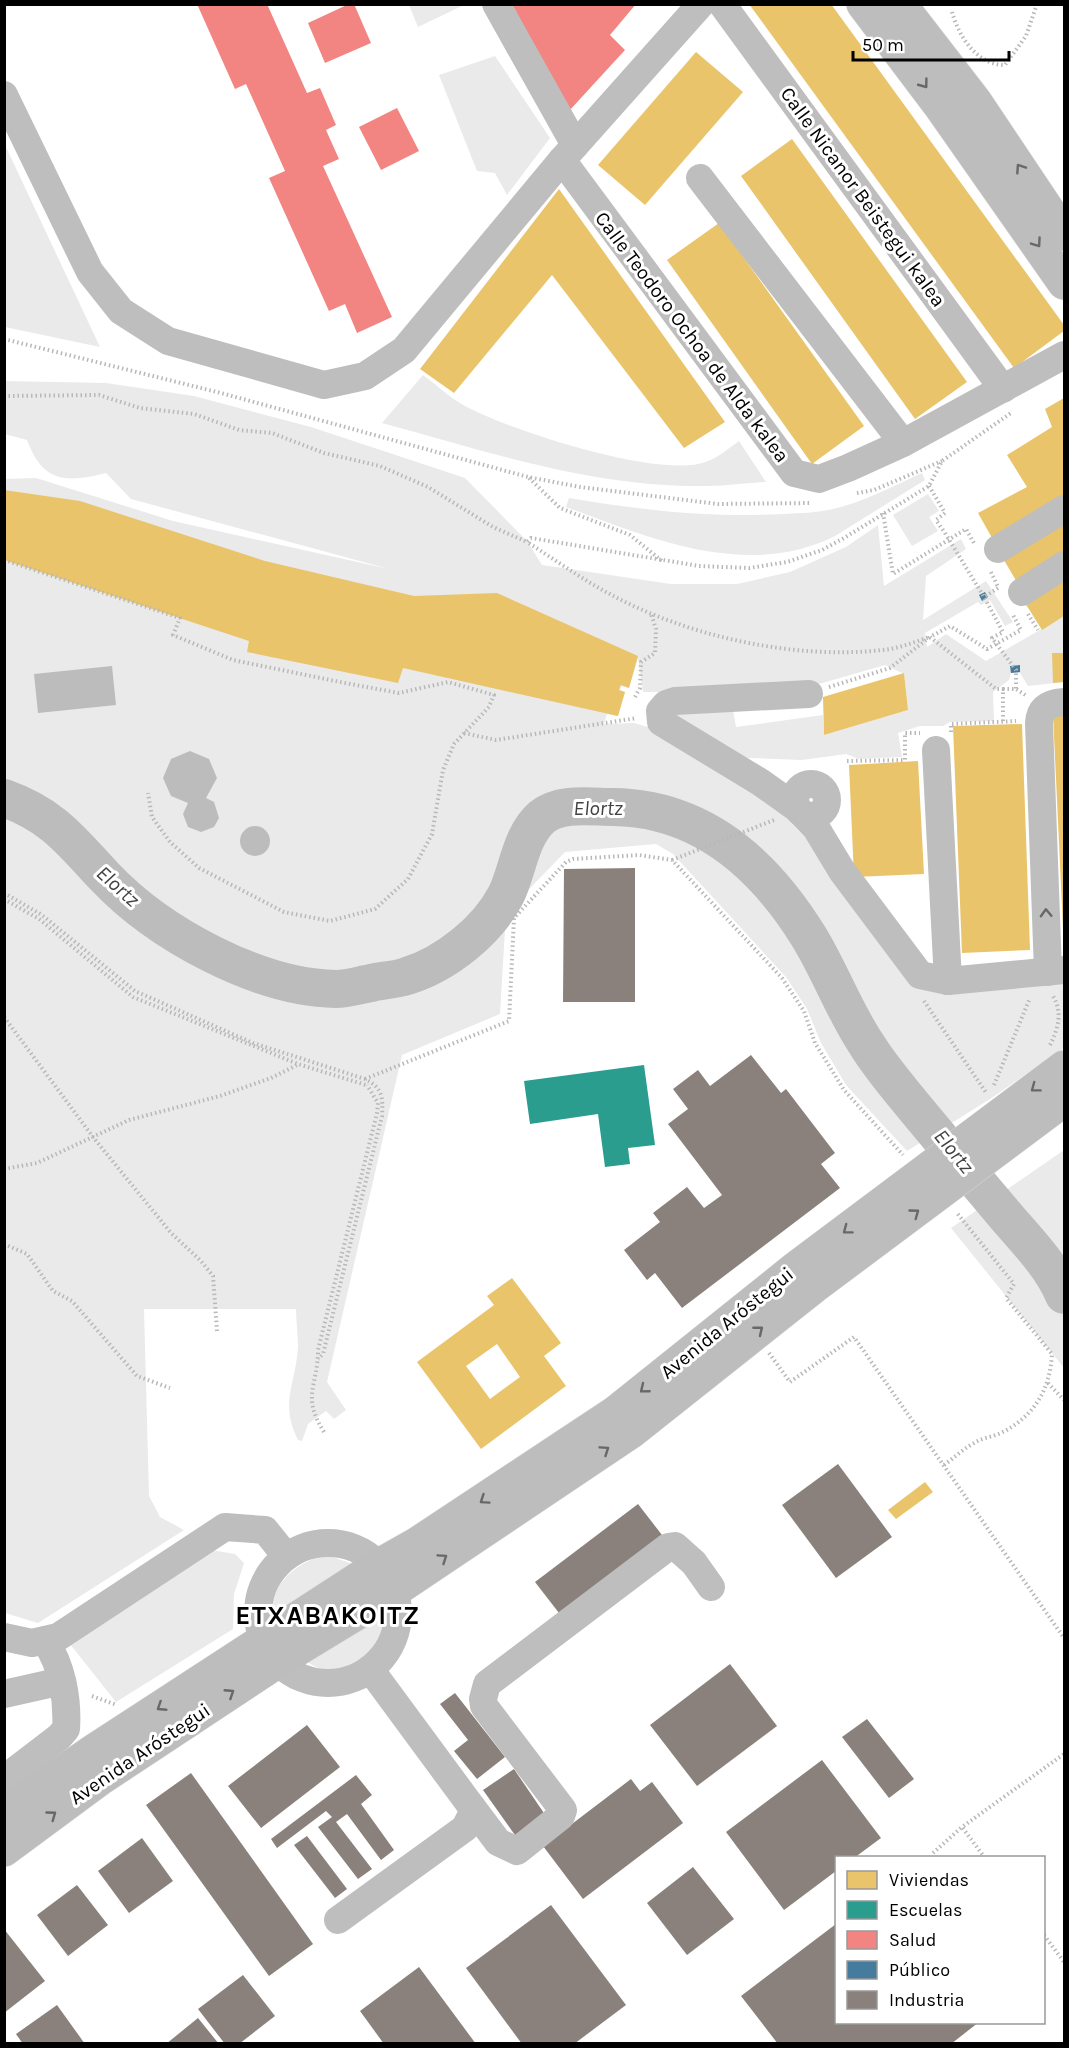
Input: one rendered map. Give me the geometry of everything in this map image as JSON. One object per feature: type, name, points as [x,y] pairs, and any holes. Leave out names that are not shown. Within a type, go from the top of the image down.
[{"type":"main road","points":[[863,4],[940,106],[1065,283]]},
{"type":"main road","points":[[900,4],[975,101],[1065,234]]},
{"type":"main road","name":"Avenida Aróstegui","points":[[1014,1121],[1057,1057]]},
{"type":"main road","name":"Avenida Aróstegui","points":[[4,1813],[93,1751],[270,1652],[387,1578],[418,1544],[616,1412],[797,1267],[934,1184],[1014,1121],[1065,1100]]},
{"type":"main road","name":"Avenida Aróstegui","points":[[4,1850],[270,1652]]},
{"type":"street","name":"Calle Teodoro Ochoa de Alda kalea","points":[[496,4],[569,153],[794,473],[819,479],[1009,398],[1065,355]]},
{"type":"street","points":[[4,94],[90,272],[121,311],[168,341],[324,385],[365,376],[404,350],[569,153],[701,4]]},
{"type":"street","name":"Calle Nicanor Beistegui kalea","points":[[722,4],[1009,398]]},
{"type":"street","points":[[700,178],[903,443]]},
{"type":"street","points":[[998,549],[1065,509]]},
{"type":"street","points":[[1010,590],[1065,565]]},
{"type":"street","points":[[809,694],[675,701],[666,704],[660,711],[661,722],[807,815],[818,814],[826,801],[826,844]]},
{"type":"street","points":[[793,805],[826,844],[842,872],[920,975],[936,987],[1048,981],[1038,723],[1054,705]]},
{"type":"street","points":[[936,750],[936,987]]},
{"type":"street","points":[[4,1637],[32,1643],[58,1637],[225,1527],[265,1530],[286,1556]]},
{"type":"street","points":[[328,1543],[356,1549],[387,1578],[397,1623],[392,1641],[382,1657],[370,1669],[351,1679],[326,1683],[297,1676],[270,1652],[257,1608],[268,1575],[286,1556],[305,1546],[328,1543]]},
{"type":"street","points":[[370,1669],[498,1842],[517,1851],[561,1816],[563,1810],[484,1706],[483,1699],[487,1684],[668,1547],[675,1546],[694,1563],[711,1587]]},
{"type":"street","points":[[4,1779],[60,1737],[66,1729],[67,1718],[62,1681],[55,1655],[45,1641]]},
{"type":"street","points":[[4,1694],[62,1681]]},
{"type":"street","points":[[338,1920],[465,1828],[472,1814],[471,1806]]},
{"type":"path","points":[[952,12],[955,25],[980,58],[992,65],[1005,65],[1026,36],[1037,4]]},
{"type":"path","points":[[4,339],[134,370],[528,477],[590,489],[718,504],[768,506],[815,503]]},
{"type":"path","points":[[4,396],[99,395],[140,408],[194,414],[239,430],[272,433],[324,453],[380,466],[428,487],[493,527],[527,542],[608,593],[651,614],[729,639],[844,653],[884,650],[930,637]]},
{"type":"path","points":[[849,495],[874,490],[942,461],[1010,415],[1009,398]]},
{"type":"path","points":[[527,542],[531,538],[663,562],[749,568],[787,562],[822,550],[929,486],[942,461]]},
{"type":"path","points":[[528,477],[560,508],[630,535],[663,562]]},
{"type":"path","points":[[929,486],[945,513],[936,520],[1003,632],[992,638],[1016,670],[1016,689]]},
{"type":"path","points":[[883,513],[893,574],[958,534]]},
{"type":"path","points":[[4,560],[180,618],[173,635],[233,660],[399,693],[448,682],[494,695],[489,707],[454,744],[443,770],[432,834],[408,879],[375,909],[330,921],[284,912],[199,868],[170,842],[152,817],[148,793]]},
{"type":"path","points":[[984,597],[1010,590]]},
{"type":"path","points":[[635,697],[640,688],[641,662],[655,653],[656,629],[651,614]]},
{"type":"path","points":[[809,694],[890,668],[930,637],[950,626],[987,649],[1021,630],[1016,620]]},
{"type":"path","points":[[930,637],[996,689],[1003,689],[1003,721]]},
{"type":"path","points":[[463,733],[496,740],[637,718]]},
{"type":"path","points":[[365,1078],[509,1021],[514,918],[566,862],[573,859],[639,855],[672,860],[793,805]]},
{"type":"path","points":[[672,860],[782,978],[804,1011],[815,1043],[844,1090],[934,1184],[1010,1276],[1014,1284],[1006,1298],[1052,1354],[1048,1383],[1029,1416],[1000,1433],[975,1442],[944,1465]]},
{"type":"path","points":[[4,893],[42,915],[135,991],[186,1016],[305,1060],[365,1078],[375,1084],[384,1096],[382,1116],[323,1354],[318,1359]]},
{"type":"path","points":[[4,899],[39,919],[133,997],[298,1064],[366,1085]]},
{"type":"path","points":[[936,987],[922,999],[989,1097],[1024,1016],[1048,981]]},
{"type":"path","points":[[1048,981],[1059,1013],[1057,1057]]},
{"type":"path","points":[[4,1017],[93,1137],[171,1233],[213,1275],[217,1331]]},
{"type":"path","points":[[4,1169],[37,1163],[129,1120],[220,1096],[271,1078],[305,1060]]},
{"type":"path","points":[[324,1432],[311,1407],[312,1384],[377,1113],[378,1103],[366,1085],[365,1078]]},
{"type":"path","points":[[4,1244],[27,1254],[53,1291],[72,1301],[137,1376],[170,1388]]},
{"type":"path","points":[[772,1358],[790,1382],[854,1338],[1065,1638]]},
{"type":"path","points":[[1048,1383],[1065,1400]]},
{"type":"path","points":[[92,1696],[121,1706]]},
{"type":"path","points":[[933,1853],[962,1827],[1065,1754]]},
{"type":"path","points":[[962,1827],[984,1856]]},
{"type":"path","points":[[1045,1936],[1065,1962]]},
{"type":"shaded area","points":[[409,5],[464,5],[418,27]]},
{"type":"shaded area","points":[[495,56],[550,138],[507,195],[495,173],[477,171],[439,75]]},
{"type":"shaded area","points":[[5,145],[100,347],[5,327]]},
{"type":"shaded area","points":[[423,375],[461,404],[488,417],[551,439],[624,459],[687,465],[708,461],[739,441],[766,482],[722,486],[666,485],[583,475],[502,456],[382,423]]},
{"type":"shaded area","points":[[5,381],[106,383],[194,396],[311,427],[465,478],[527,541],[542,565],[671,584],[737,584],[790,572],[846,547],[878,525],[884,586],[961,539],[966,549],[926,576],[923,620],[986,581],[1013,622],[1005,626],[990,600],[981,605],[978,602],[925,633],[927,647],[946,634],[986,661],[1064,616],[1064,682],[1028,686],[1020,673],[1011,673],[1009,680],[993,692],[994,721],[950,722],[943,726],[920,726],[898,733],[902,757],[859,759],[846,754],[802,760],[747,758],[672,717],[678,707],[732,704],[736,727],[823,715],[824,735],[908,710],[904,674],[885,665],[819,684],[778,692],[643,692],[638,658],[629,688],[621,686],[620,690],[625,692],[618,716],[607,714],[604,724],[634,723],[662,731],[779,810],[805,837],[909,981],[1064,978],[1064,1048],[990,1099],[907,1151],[846,1085],[821,1043],[807,1009],[786,977],[673,854],[656,844],[565,852],[506,913],[500,1014],[402,1055],[327,1382],[346,1410],[334,1419],[326,1411],[308,1424],[302,1441],[298,1440],[292,1427],[289,1404],[298,1347],[296,1309],[144,1309],[149,1496],[160,1517],[184,1530],[38,1623],[5,1613],[5,479],[36,478],[173,521],[389,569],[131,499],[106,473],[68,478],[48,472],[40,465],[27,440],[5,434]]},
{"type":"shaded area","points":[[922,473],[925,480],[835,536],[802,549],[768,554],[733,554],[699,550],[631,531],[566,507],[569,498],[702,514],[756,515],[814,512],[856,502]]},
{"type":"shaded area","points":[[928,494],[939,511],[929,517],[938,531],[912,546],[893,515]]},
{"type":"shaded area","points":[[112,666],[116,705],[38,713],[34,674]]},
{"type":"shaded area","points":[[190,751],[209,759],[217,778],[206,798],[214,802],[219,818],[214,827],[201,832],[188,827],[183,814],[188,803],[171,796],[163,778],[171,759]]},
{"type":"shaded area","points":[[255,826],[266,830],[270,841],[266,852],[255,856],[244,852],[240,841],[244,830]]},
{"type":"shaded area","points":[[1064,1150],[1064,1368],[951,1228]]},
{"type":"shaded area","points":[[211,1550],[235,1554],[244,1563],[234,1594],[233,1629],[116,1702],[70,1644]]},
{"type":"shaded area","points":[[324,1554],[353,1564],[288,1609],[274,1614],[270,1600],[281,1583],[292,1571]]},
{"type":"shaded area","points":[[378,1614],[389,1621],[379,1644],[362,1662],[353,1667],[334,1671],[315,1667],[306,1661]]},
{"type":"building: Viviendas","points":[[749,4],[831,4],[1064,325],[1064,331],[1014,368]]},
{"type":"building: Viviendas","points":[[696,52],[743,92],[645,205],[598,165]]},
{"type":"building: Viviendas","points":[[792,139],[967,382],[915,419],[741,176]]},
{"type":"building: Viviendas","points":[[559,189],[725,422],[684,448],[552,275],[454,393],[420,369]]},
{"type":"building: Viviendas","points":[[719,223],[864,426],[812,464],[667,260]]},
{"type":"building: Viviendas","points":[[1064,398],[1064,505],[996,545],[978,513],[1027,487],[1007,455],[1052,427],[1045,409]]},
{"type":"building: Viviendas","points":[[4,490],[80,501],[265,561],[414,596],[497,593],[638,656],[629,688],[621,685],[619,690],[625,692],[618,716],[403,668],[398,683],[247,652],[249,641],[4,560]]},
{"type":"building: Viviendas","points":[[1064,517],[1064,557],[1018,584],[1001,555]]},
{"type":"building: Viviendas","points":[[1064,578],[1064,616],[1042,630],[1025,603]]},
{"type":"building: Viviendas","points":[[1052,653],[1064,653],[1064,682],[1053,683]]},
{"type":"building: Viviendas","points":[[904,673],[908,710],[824,735],[823,697]]},
{"type":"building: Viviendas","points":[[1064,713],[1064,929],[1063,929],[1053,714]]},
{"type":"building: Viviendas","points":[[1022,724],[1030,950],[962,953],[953,726]]},
{"type":"building: Viviendas","points":[[918,761],[924,874],[854,877],[849,765]]},
{"type":"building: Viviendas","points":[[512,1278],[561,1343],[544,1356],[566,1386],[481,1449],[417,1362],[494,1305],[487,1296]],"holes":[[[497,1344],[520,1377],[490,1399],[466,1366]]]},
{"type":"building: Viviendas","points":[[925,1482],[933,1492],[896,1519],[888,1510]]},
{"type":"building: Escuelas","points":[[644,1065],[655,1145],[628,1148],[630,1164],[605,1167],[598,1114],[530,1124],[524,1081]]},
{"type":"building: Salud","points":[[197,4],[267,4],[307,93],[320,88],[336,125],[326,130],[339,159],[323,166],[392,317],[357,333],[345,304],[329,311],[269,178],[285,171],[246,84],[235,89]]},
{"type":"building: Salud","points":[[349,4],[354,4],[371,43],[325,63],[308,23]]},
{"type":"building: Salud","points":[[512,4],[636,4],[610,35],[625,50],[569,111]]},
{"type":"building: Salud","points":[[397,108],[419,151],[381,170],[359,127]]},
{"type":"building: Público","points":[[985,592],[988,597],[982,601],[979,595]]},
{"type":"building: Público","points":[[1020,665],[1020,672],[1011,673],[1010,666]]},
{"type":"building: Industria","points":[[635,868],[635,1002],[563,1002],[564,869]]},
{"type":"building: Industria","points":[[751,1055],[781,1093],[786,1089],[835,1153],[821,1164],[840,1188],[682,1308],[655,1273],[647,1280],[624,1250],[660,1222],[653,1213],[687,1187],[704,1208],[722,1195],[668,1124],[688,1109],[673,1089],[698,1070],[710,1086]]},
{"type":"building: Industria","points":[[838,1464],[892,1537],[836,1578],[782,1505]]},
{"type":"building: Industria","points":[[638,1504],[662,1535],[559,1613],[535,1582]]},
{"type":"building: Industria","points":[[730,1664],[777,1726],[697,1786],[650,1725]]},
{"type":"building: Industria","points":[[455,1693],[505,1757],[477,1779],[454,1751],[468,1740],[440,1704]]},
{"type":"building: Industria","points":[[867,1719],[914,1779],[889,1798],[842,1737]]},
{"type":"building: Industria","points":[[307,1725],[340,1767],[261,1828],[228,1786]]},
{"type":"building: Industria","points":[[822,1760],[881,1838],[857,1856],[835,1856],[835,1872],[784,1910],[726,1832]]},
{"type":"building: Industria","points":[[514,1769],[550,1822],[520,1842],[483,1790]]},
{"type":"building: Industria","points":[[191,1773],[313,1944],[269,1976],[146,1805]]},
{"type":"building: Industria","points":[[356,1775],[372,1795],[361,1804],[394,1850],[381,1860],[347,1814],[336,1822],[372,1869],[358,1879],[318,1827],[332,1817],[326,1811],[277,1848],[271,1839]]},
{"type":"building: Industria","points":[[631,1779],[640,1791],[652,1782],[683,1823],[583,1899],[543,1846]]},
{"type":"building: Industria","points":[[307,1836],[347,1889],[335,1898],[294,1845]]},
{"type":"building: Industria","points":[[142,1838],[173,1881],[129,1913],[98,1871]]},
{"type":"building: Industria","points":[[693,1867],[734,1919],[687,1955],[647,1903]]},
{"type":"building: Industria","points":[[77,1885],[108,1925],[68,1956],[37,1915]]},
{"type":"building: Industria","points":[[551,1905],[626,2005],[574,2044],[522,2044],[466,1968]]},
{"type":"building: Industria","points":[[835,1925],[835,2024],[976,2024],[951,2044],[778,2044],[741,1996]]},
{"type":"building: Industria","points":[[4,1929],[45,1981],[4,2013]]},
{"type":"building: Industria","points":[[419,1967],[476,2044],[384,2044],[360,2011]]},
{"type":"building: Industria","points":[[243,1975],[275,2016],[239,2044],[225,2044],[198,2009]]},
{"type":"building: Industria","points":[[57,2005],[85,2044],[23,2044],[16,2034]]},
{"type":"building: Industria","points":[[198,2018],[219,2044],[166,2044]]},
{"type":"waterway","name":"Elortz","points":[[4,798],[49,821],[127,898],[181,937],[211,954],[274,979],[306,986],[336,989],[398,978],[422,971],[464,944],[477,933],[498,908],[510,886],[529,834],[542,817],[550,812],[576,806],[645,810],[675,817],[702,829],[728,845],[751,864],[791,910],[817,950],[851,1019],[876,1058],[929,1125],[1035,1250],[1051,1271],[1064,1295]]},
{"type":"district","name":"ETXABAKOITZ","points":[[328,1615]]}]
